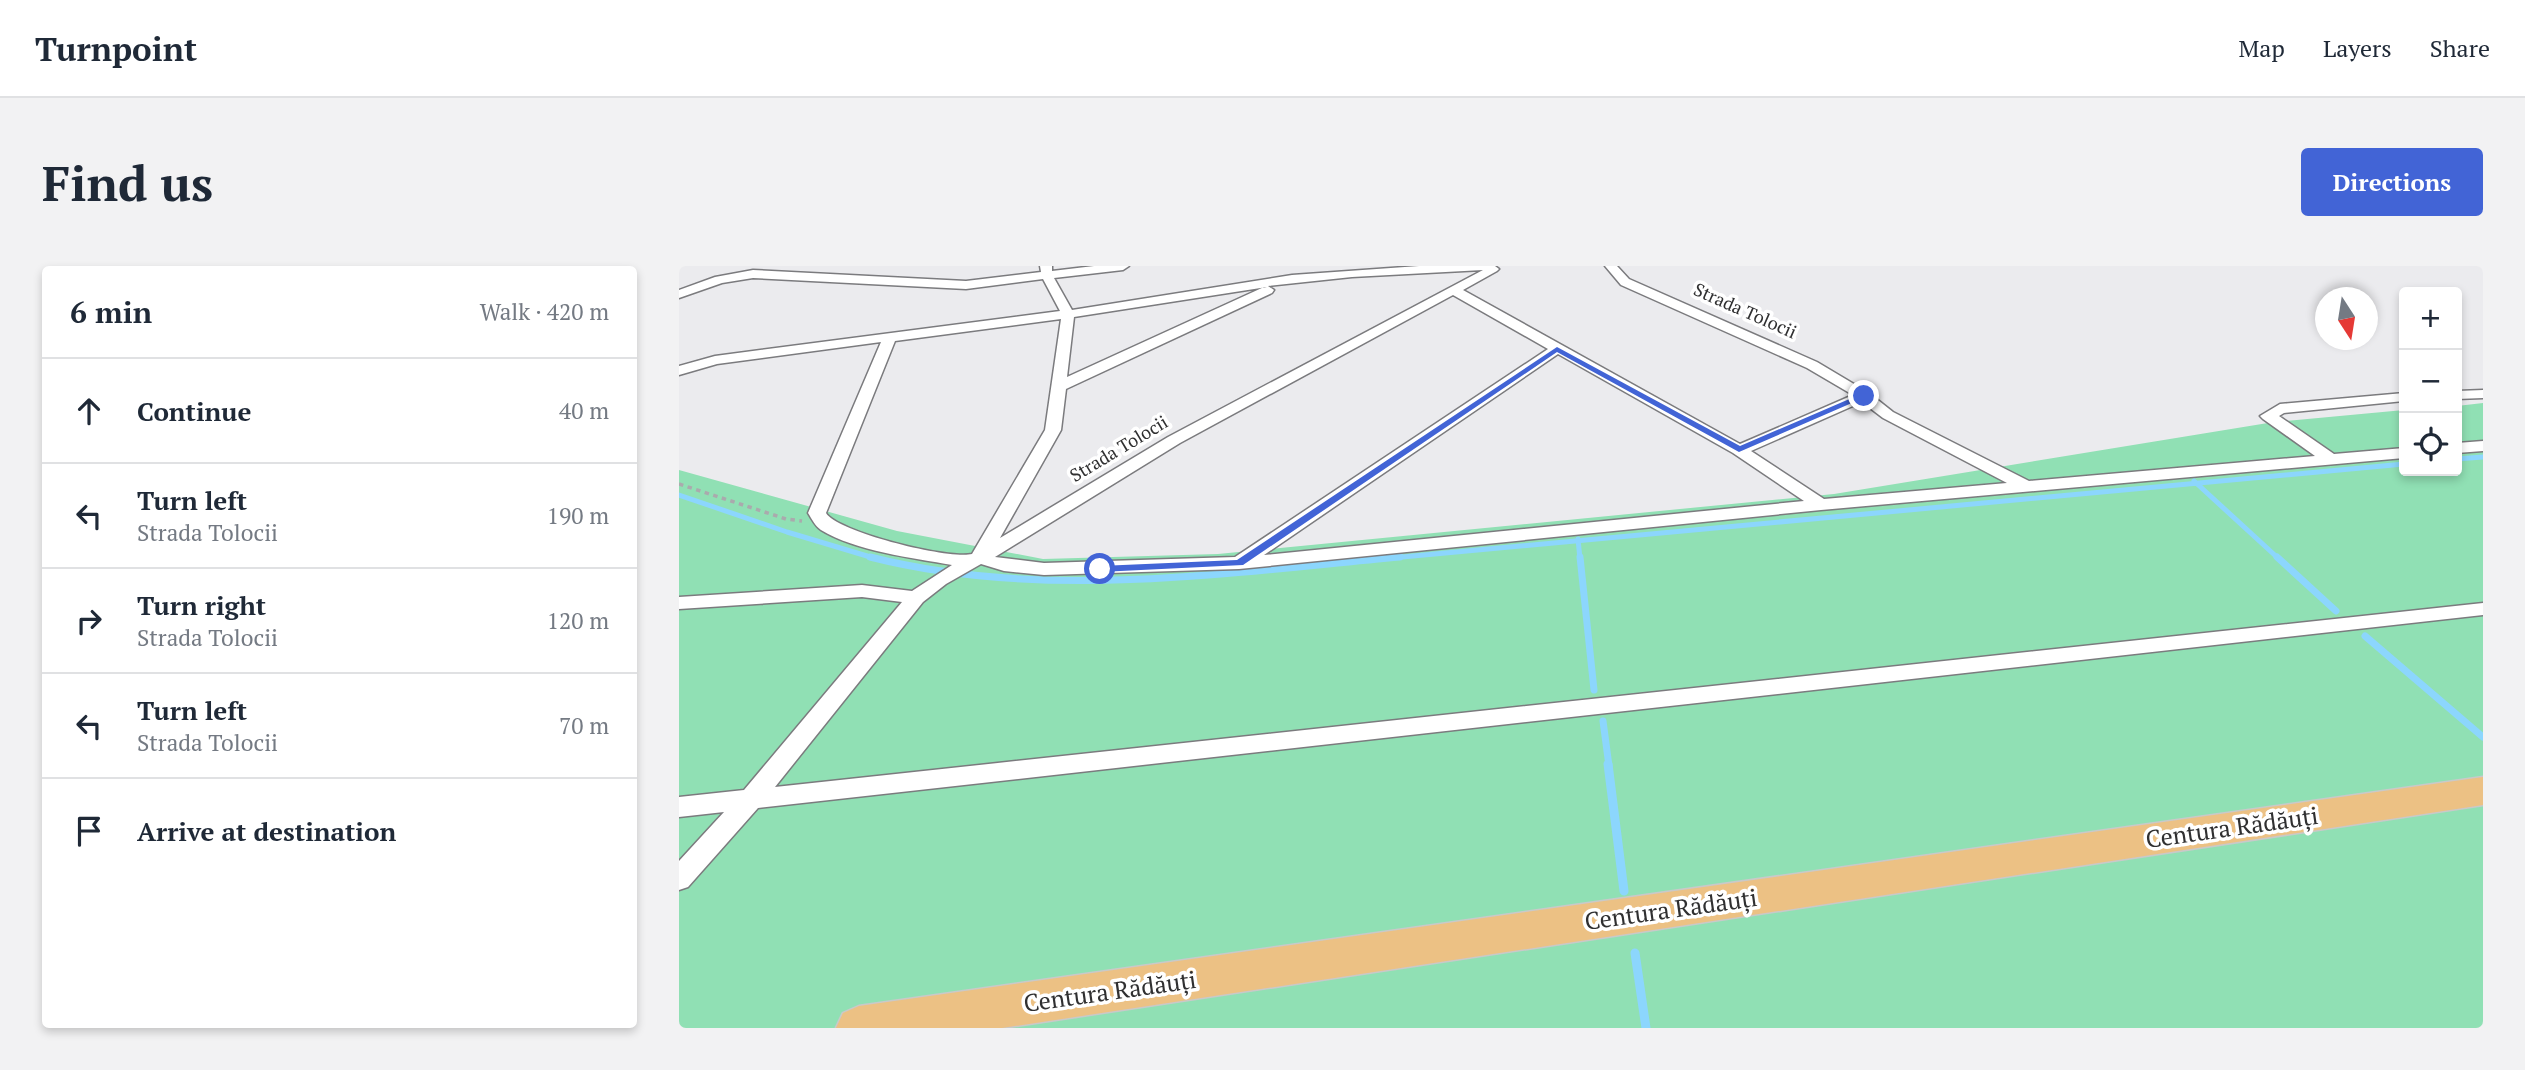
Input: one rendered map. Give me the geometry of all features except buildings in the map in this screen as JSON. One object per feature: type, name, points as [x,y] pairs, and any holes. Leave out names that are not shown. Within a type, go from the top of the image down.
[{"type":"main road","name":"Centura Rădăuți","points":[[859,1028],[2483,791]]},
{"type":"street","points":[[679,293],[735,276],[770,270],[966,285],[1046,271],[1123,266]]},
{"type":"street","points":[[679,371],[715,360],[1068,314],[1292,279],[1488,266]]},
{"type":"street","name":"Strada Tolocii","points":[[971,562],[1174,440],[1498,266]]},
{"type":"street","name":"Strada Tolocii","points":[[1611,266],[1625,282],[1812,365],[1864,396],[1888,415],[2027,487]]},
{"type":"street","points":[[1046,271],[1068,314]]},
{"type":"street","points":[[1060,386],[1292,279]]},
{"type":"street","points":[[1453,290],[1739,450],[1821,505]]},
{"type":"street","name":"Strada Tolocii","points":[[971,562],[1053,430],[1068,314]]},
{"type":"street","points":[[889,339],[822,496],[817,513],[824,524],[851,535],[939,558],[1044,569],[1239,563],[1821,505],[2399,453]]},
{"type":"street","points":[[1239,563],[1557,349]]},
{"type":"street","points":[[2462,395],[2483,394]]},
{"type":"street","points":[[1739,450],[1864,396]]},
{"type":"street","points":[[2331,460],[2268,416],[2280,409],[2399,397]]},
{"type":"street","points":[[2462,448],[2483,446]]},
{"type":"street","points":[[679,879],[751,799],[916,598],[939,580],[971,562]]},
{"type":"street","points":[[679,603],[862,591],[916,598]]},
{"type":"street","points":[[679,807],[1896,671],[2483,609]]},
{"type":"path","points":[[679,484],[786,519],[824,524]]},
{"type":"green space","points":[[2483,403],[2483,1028],[679,1028],[679,470],[897,531],[1043,559],[1218,554],[1834,494],[2274,422],[2399,410],[2399,476],[2462,476],[2462,405]]},
{"type":"waterway","points":[[2462,459],[2483,457]]},
{"type":"waterway","points":[[2196,483],[2399,464]]},
{"type":"waterway","points":[[1578,541],[2196,483]]},
{"type":"waterway","points":[[2196,483],[2279,559]]},
{"type":"waterway","points":[[679,495],[871,557]]},
{"type":"waterway","points":[[1381,559],[1578,541]]},
{"type":"waterway","points":[[1578,541],[1580,559]]},
{"type":"waterway","points":[[871,557],[936,570],[1001,578],[1068,581],[1201,576],[1400,557]]},
{"type":"waterway","points":[[871,557],[877,559]]},
{"type":"waterway","points":[[1580,557],[1594,690]]},
{"type":"waterway","points":[[2277,557],[2336,611]]},
{"type":"waterway","points":[[2365,636],[2483,737]]},
{"type":"waterway","points":[[1603,721],[1609,766]]},
{"type":"waterway","points":[[1608,764],[1624,891]]},
{"type":"waterway","points":[[1635,953],[1646,1028]]},
{"type":"route","points":[[1100,569],[1239,563],[1557,349],[1739,450],[1864,396]]}]
